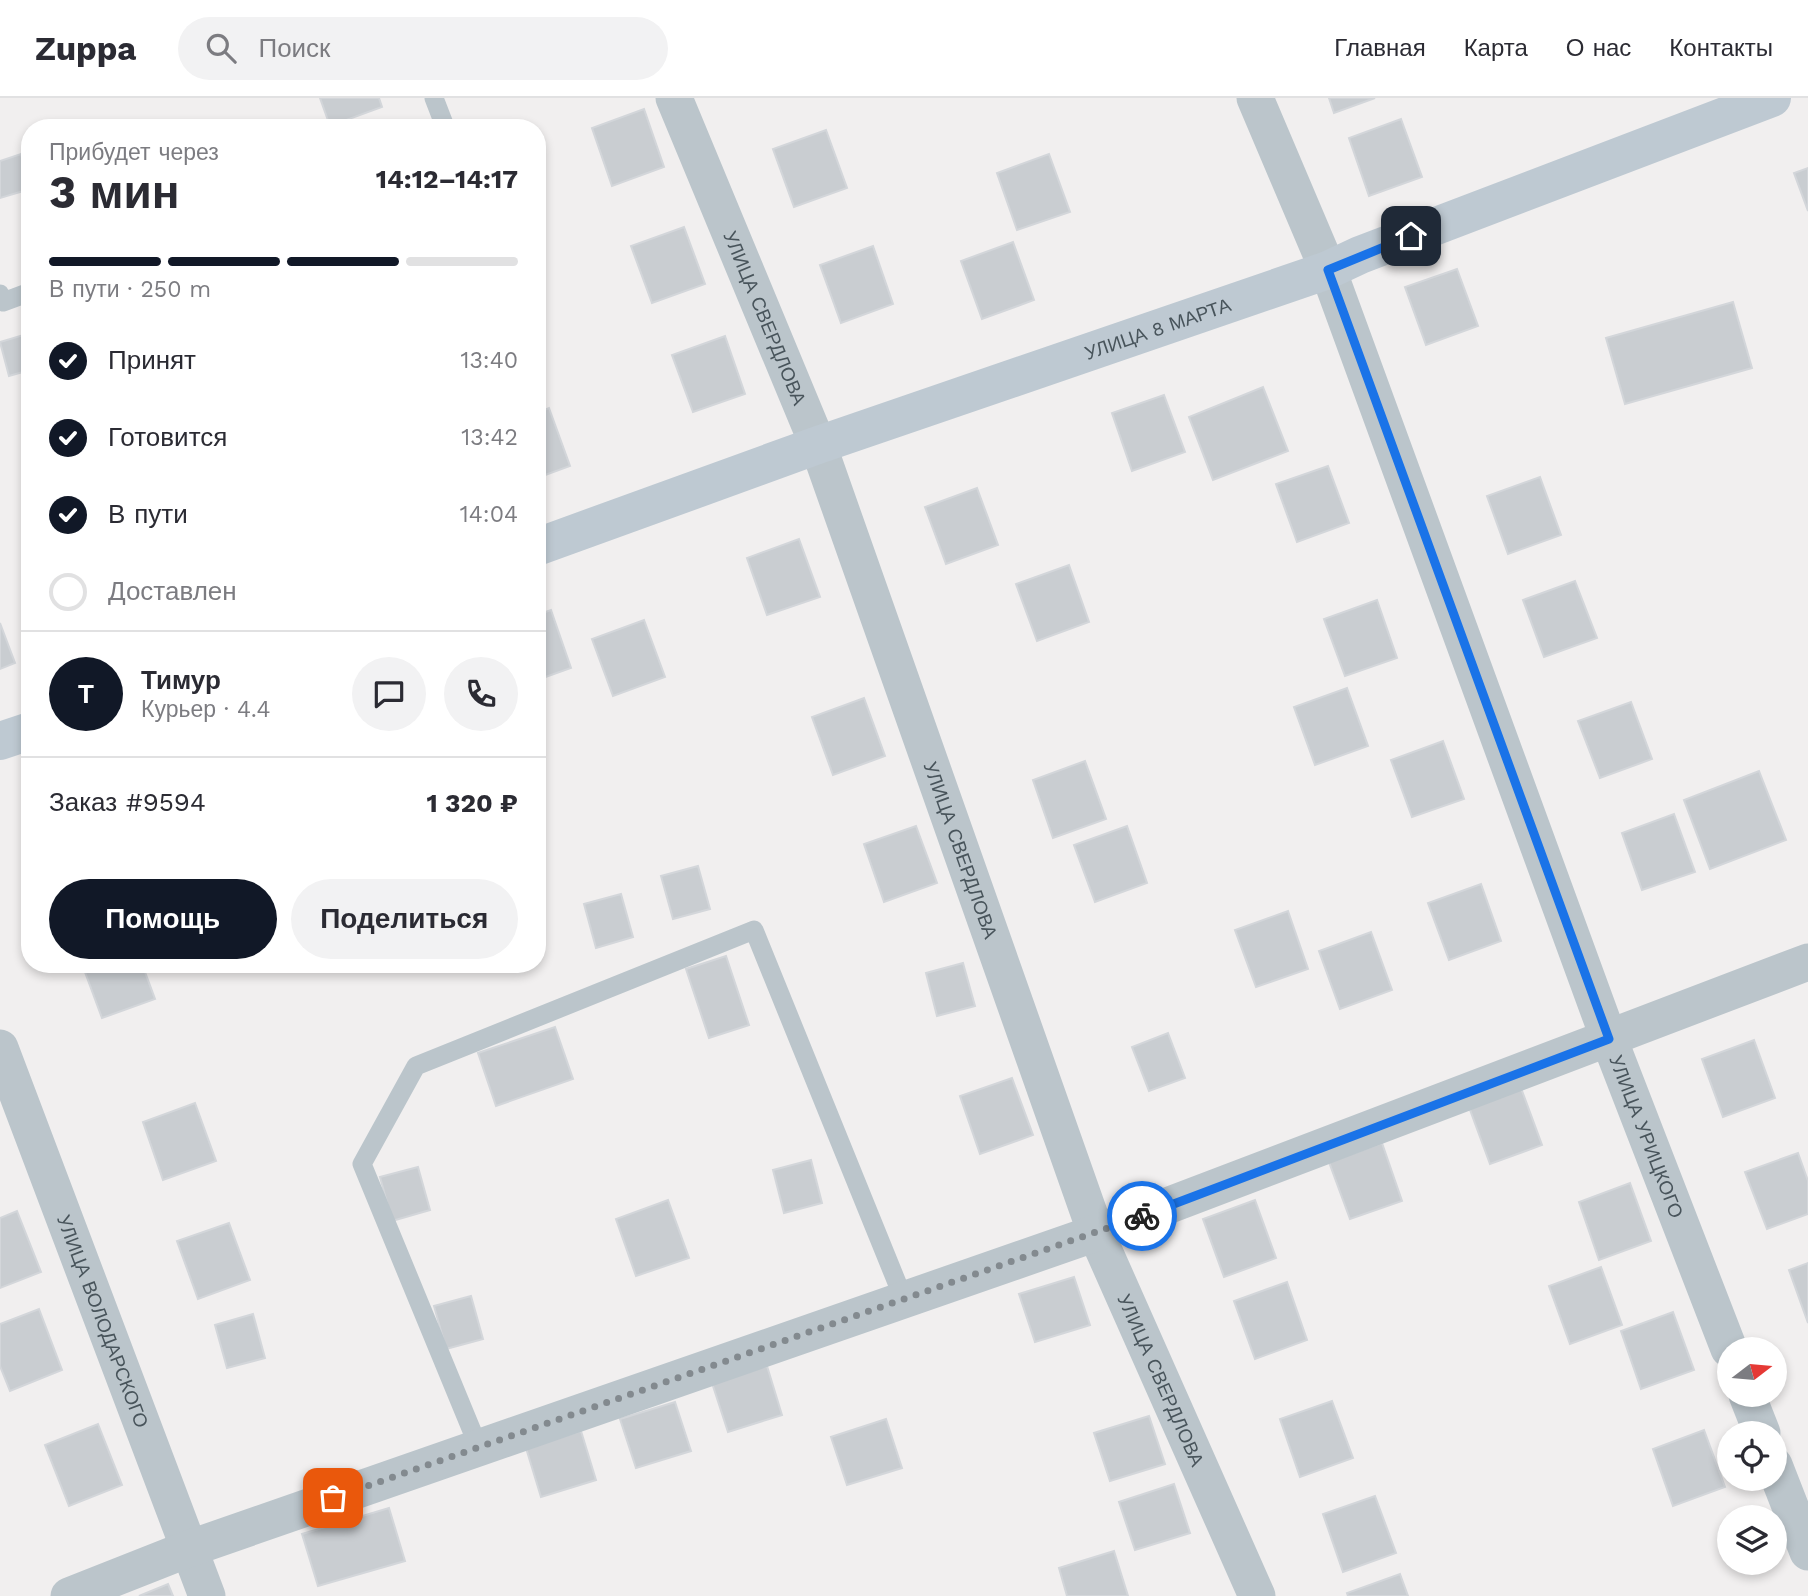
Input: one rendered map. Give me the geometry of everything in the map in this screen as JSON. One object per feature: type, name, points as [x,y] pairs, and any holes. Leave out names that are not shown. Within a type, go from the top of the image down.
[{"type":"main road","name":"УЛИЦА 8 МАРТА","points":[[546,544],[818,445],[1328,270],[1360,255],[1772,98]]},
{"type":"main road","points":[[0,741],[21,734]]},
{"type":"street","name":"УЛИЦА СВЕРДЛОВА","points":[[674,98],[818,445],[1096,1233],[1257,1596]]},
{"type":"street","name":"УЛИЦА УРИЦКОГО","points":[[1255,98],[1328,270],[1609,1039],[1725,1337]]},
{"type":"street","points":[[69,1596],[188,1549],[1096,1233],[1808,962]]},
{"type":"street","name":"УЛИЦА ВОЛОДАРСКОГО","points":[[0,1048],[207,1596]]},
{"type":"street","points":[[1784,1491],[1808,1552]]},
{"type":"lane","points":[[434,98],[442,119]]},
{"type":"lane","points":[[0,294],[4,302],[21,295]]},
{"type":"lane","points":[[479,1448],[362,1164],[416,1066],[754,930],[904,1300]]},
{"type":"building","points":[[320,98],[379,98],[382,107],[349,119],[328,119]]},
{"type":"building","points":[[1329,98],[1375,98],[1334,113]]},
{"type":"building","points":[[644,109],[664,167],[612,186],[592,128]]},
{"type":"building","points":[[1401,119],[1422,177],[1369,196],[1349,138]]},
{"type":"building","points":[[826,130],[847,188],[794,207],[773,149]]},
{"type":"building","points":[[21,154],[21,192],[0,198],[0,161]]},
{"type":"building","points":[[1049,154],[1070,212],[1017,230],[997,173]]},
{"type":"building","points":[[1808,168],[1808,211],[1794,173]]},
{"type":"building","points":[[684,227],[705,284],[652,303],[631,246]]},
{"type":"building","points":[[1013,242],[1034,300],[982,319],[961,261]]},
{"type":"building","points":[[873,246],[893,304],[841,323],[820,265]]},
{"type":"building","points":[[1457,269],[1478,326],[1426,345],[1405,287]]},
{"type":"building","points":[[1733,302],[1752,368],[1625,404],[1606,338]]},
{"type":"building","points":[[21,336],[21,373],[9,376],[0,342]]},
{"type":"building","points":[[725,336],[745,394],[693,412],[672,355]]},
{"type":"building","points":[[1263,387],[1288,451],[1213,480],[1189,417]]},
{"type":"building","points":[[1164,395],[1185,452],[1132,471],[1112,413]]},
{"type":"building","points":[[549,408],[570,466],[546,475],[546,409]]},
{"type":"building","points":[[1328,466],[1349,523],[1297,542],[1276,484]]},
{"type":"building","points":[[1540,477],[1561,535],[1508,554],[1487,496]]},
{"type":"building","points":[[977,488],[998,545],[946,564],[925,507]]},
{"type":"building","points":[[799,539],[820,597],[767,615],[747,558]]},
{"type":"building","points":[[1069,565],[1089,622],[1037,641],[1016,584]]},
{"type":"building","points":[[1575,581],[1597,638],[1544,657],[1523,600]]},
{"type":"building","points":[[1377,600],[1397,658],[1345,676],[1324,619]]},
{"type":"building","points":[[551,610],[571,668],[546,677],[546,612]]},
{"type":"building","points":[[644,620],[665,677],[613,696],[592,639]]},
{"type":"building","points":[[0,623],[15,663],[0,669]]},
{"type":"building","points":[[1347,688],[1368,746],[1315,765],[1294,707]]},
{"type":"building","points":[[864,698],[885,756],[833,775],[812,717]]},
{"type":"building","points":[[1631,702],[1652,759],[1600,778],[1578,721]]},
{"type":"building","points":[[1443,741],[1464,799],[1412,817],[1391,760]]},
{"type":"building","points":[[1085,761],[1106,819],[1053,838],[1033,780]]},
{"type":"building","points":[[1759,771],[1786,840],[1710,869],[1684,800]]},
{"type":"building","points":[[1674,814],[1695,872],[1642,890],[1622,833]]},
{"type":"building","points":[[916,826],[937,883],[884,902],[864,844]]},
{"type":"building","points":[[1127,826],[1147,883],[1095,902],[1074,845]]},
{"type":"building","points":[[698,866],[710,909],[673,919],[661,876]]},
{"type":"building","points":[[1481,884],[1501,941],[1449,960],[1428,903]]},
{"type":"building","points":[[621,894],[633,937],[596,948],[584,904]]},
{"type":"building","points":[[1288,911],[1308,969],[1256,987],[1235,930]]},
{"type":"building","points":[[1371,932],[1392,990],[1340,1009],[1319,951]]},
{"type":"building","points":[[726,956],[749,1025],[709,1038],[686,969]]},
{"type":"building","points":[[963,963],[975,1006],[937,1016],[926,973]]},
{"type":"building","points":[[85,973],[145,973],[155,999],[102,1018]]},
{"type":"building","points":[[555,1027],[573,1079],[496,1106],[478,1053]]},
{"type":"building","points":[[1168,1033],[1185,1078],[1149,1091],[1132,1047]]},
{"type":"building","points":[[1754,1040],[1775,1098],[1723,1117],[1702,1059]]},
{"type":"building","points":[[1012,1078],[1033,1135],[980,1154],[960,1096]]},
{"type":"building","points":[[1521,1088],[1542,1145],[1490,1164],[1469,1107]]},
{"type":"building","points":[[195,1103],[216,1161],[163,1180],[143,1122]]},
{"type":"building","points":[[1382,1143],[1402,1201],[1350,1219],[1329,1162]]},
{"type":"building","points":[[1798,1153],[1808,1181],[1808,1214],[1767,1229],[1745,1172]]},
{"type":"building","points":[[811,1160],[822,1203],[784,1213],[773,1170]]},
{"type":"building","points":[[418,1167],[430,1210],[392,1221],[380,1177]]},
{"type":"building","points":[[1630,1183],[1651,1241],[1599,1260],[1579,1202]]},
{"type":"building","points":[[668,1200],[689,1258],[636,1276],[616,1219]]},
{"type":"building","points":[[1255,1200],[1276,1258],[1224,1277],[1203,1219]]},
{"type":"building","points":[[17,1211],[41,1272],[0,1288],[0,1218]]},
{"type":"building","points":[[229,1223],[250,1280],[198,1299],[177,1241]]},
{"type":"building","points":[[1808,1263],[1808,1323],[1789,1270]]},
{"type":"building","points":[[1601,1267],[1622,1325],[1570,1344],[1549,1286]]},
{"type":"building","points":[[1074,1277],[1090,1325],[1035,1342],[1019,1294]]},
{"type":"building","points":[[1287,1282],[1307,1340],[1255,1359],[1234,1301]]},
{"type":"building","points":[[471,1296],[483,1339],[446,1349],[434,1306]]},
{"type":"building","points":[[39,1309],[62,1370],[10,1391],[0,1366],[0,1324]]},
{"type":"building","points":[[1673,1312],[1694,1370],[1641,1389],[1621,1331]]},
{"type":"building","points":[[253,1314],[265,1358],[227,1368],[215,1325]]},
{"type":"building","points":[[767,1366],[782,1415],[728,1432],[712,1383]]},
{"type":"building","points":[[1332,1401],[1353,1458],[1300,1477],[1280,1419]]},
{"type":"building","points":[[675,1402],[691,1451],[636,1468],[620,1419]]},
{"type":"building","points":[[1149,1416],[1165,1464],[1110,1481],[1094,1433]]},
{"type":"building","points":[[886,1419],[902,1468],[847,1485],[831,1437]]},
{"type":"building","points":[[98,1424],[122,1485],[69,1506],[45,1445]]},
{"type":"building","points":[[1704,1430],[1717,1465],[1717,1490],[1673,1506],[1653,1449]]},
{"type":"building","points":[[581,1431],[596,1480],[541,1497],[526,1448]]},
{"type":"building","points":[[1174,1484],[1190,1533],[1135,1550],[1119,1502]]},
{"type":"building","points":[[1375,1496],[1396,1553],[1343,1572],[1323,1514]]},
{"type":"building","points":[[389,1508],[405,1561],[318,1586],[302,1534]]},
{"type":"building","points":[[1114,1551],[1128,1596],[1067,1596],[1059,1568]]},
{"type":"building","points":[[1400,1574],[1408,1596],[1348,1596],[1347,1593]]},
{"type":"building","points":[[168,1584],[173,1596],[139,1596]]},
{"type":"way so far","points":[[333,1498],[1142,1216]]},
{"type":"route","points":[[1142,1216],[1609,1039],[1328,270],[1411,236]]}]
